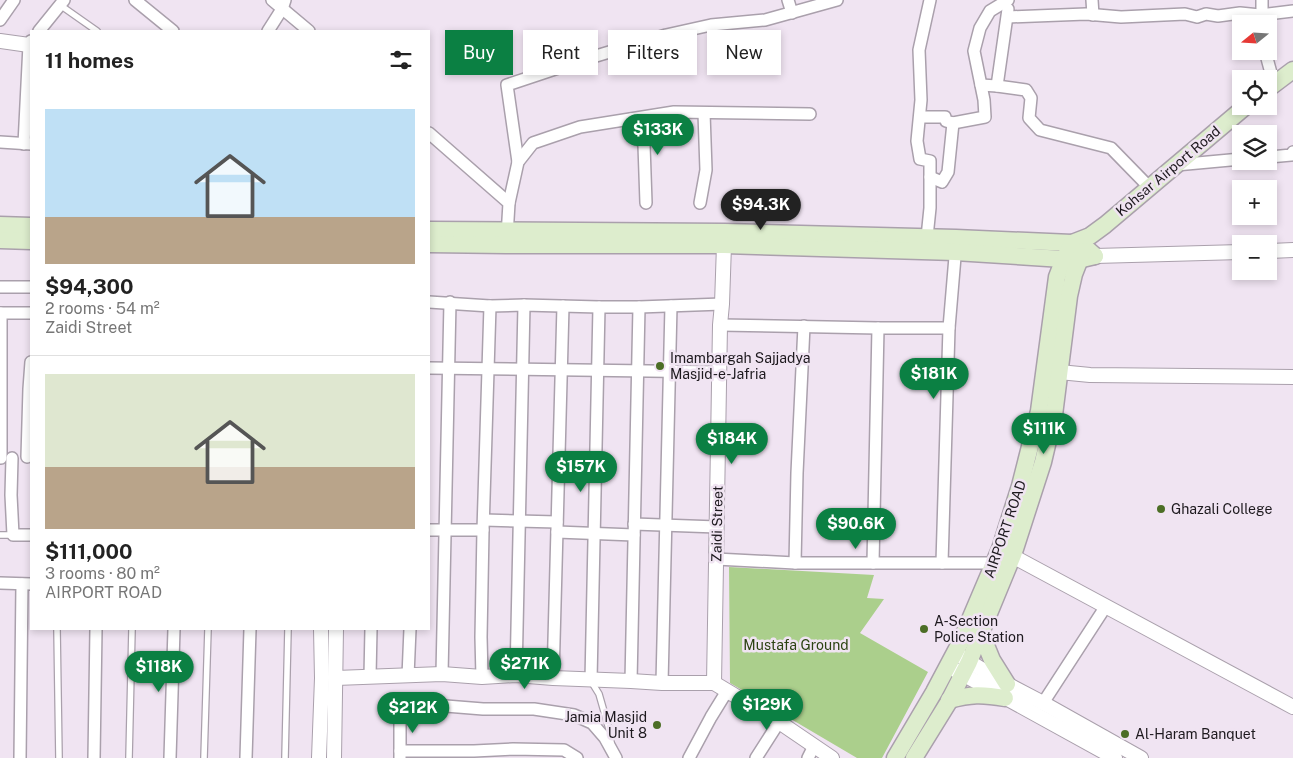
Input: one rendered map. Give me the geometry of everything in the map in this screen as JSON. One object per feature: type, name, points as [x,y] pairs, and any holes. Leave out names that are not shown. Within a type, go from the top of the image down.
[{"type":"main road","points":[[1277,82],[1293,70]]},
{"type":"main road","name":"Kohsar Airport Road","points":[[1081,250],[1235,115]]},
{"type":"main road","points":[[0,225],[30,226]]},
{"type":"main road","points":[[430,230],[507,238],[724,245],[956,245],[1081,250]]},
{"type":"main road","points":[[430,244],[507,238],[725,232],[927,237],[956,245]]},
{"type":"main road","points":[[0,240],[30,241]]},
{"type":"main road","name":"AIRPORT ROAD","points":[[895,758],[952,660],[1002,556],[1039,411],[1052,372],[1058,277],[1081,250]]},
{"type":"main road","points":[[914,758],[949,700],[982,633],[1002,556]]},
{"type":"main road","points":[[949,700],[967,695],[1006,691],[982,633]]},
{"type":"street","points":[[0,20],[14,0]]},
{"type":"street","points":[[135,0],[172,30]]},
{"type":"street","points":[[272,0],[284,5],[307,30]]},
{"type":"street","points":[[788,0],[792,13]]},
{"type":"street","points":[[507,238],[509,203],[518,162],[507,85],[666,35],[711,25],[765,20],[837,0]]},
{"type":"street","points":[[927,237],[930,208],[930,161],[920,159],[917,141],[921,100],[919,50],[930,0]]},
{"type":"street","points":[[920,117],[945,118],[946,121],[953,123],[985,117],[984,100],[974,51],[980,28],[990,12],[1008,0]]},
{"type":"street","points":[[997,86],[1008,17],[1008,0]]},
{"type":"street","points":[[1092,0],[1093,15]]},
{"type":"street","points":[[1262,0],[1262,15]]},
{"type":"street","points":[[40,30],[62,2]]},
{"type":"street","points":[[269,30],[284,5]]},
{"type":"street","points":[[1276,15],[1293,10]]},
{"type":"street","points":[[1008,17],[1086,14],[1121,17],[1185,14],[1197,17],[1206,14],[1218,16],[1240,13],[1247,15]]},
{"type":"street","points":[[0,41],[30,43],[28,144],[0,142]]},
{"type":"street","points":[[981,85],[1026,90],[1031,98],[1029,118],[1040,130],[1111,148],[1150,188]]},
{"type":"street","points":[[518,162],[533,143],[580,127],[674,112],[810,114]]},
{"type":"street","points":[[700,203],[706,170],[704,113]]},
{"type":"street","points":[[631,119],[644,144],[646,203]]},
{"type":"street","points":[[930,177],[942,182],[948,172],[953,123]]},
{"type":"street","points":[[430,134],[509,203]]},
{"type":"street","points":[[1277,156],[1291,155],[1293,152]]},
{"type":"street","points":[[1176,165],[1232,160]]},
{"type":"street","name":"Zaidi Street","points":[[714,683],[720,325],[724,245]]},
{"type":"street","points":[[942,563],[949,328],[956,245]]},
{"type":"street","points":[[1081,250],[1232,252]]},
{"type":"street","points":[[1277,251],[1293,250]]},
{"type":"street","points":[[0,287],[30,287]]},
{"type":"street","points":[[430,302],[490,306],[599,307],[722,304]]},
{"type":"street","points":[[442,674],[450,302]]},
{"type":"street","points":[[516,675],[524,305]]},
{"type":"street","points":[[482,677],[483,525],[490,306]]},
{"type":"street","points":[[553,678],[564,306]]},
{"type":"street","points":[[662,683],[671,306]]},
{"type":"street","points":[[591,680],[599,307]]},
{"type":"street","points":[[630,681],[639,307]]},
{"type":"street","points":[[30,313],[0,312],[5,458],[11,495],[13,535],[30,535]]},
{"type":"street","points":[[720,325],[949,328]]},
{"type":"street","points":[[795,563],[804,326]]},
{"type":"street","points":[[873,563],[878,328]]},
{"type":"street","points":[[430,368],[719,372]]},
{"type":"street","points":[[1052,372],[1090,375],[1293,377]]},
{"type":"street","points":[[5,458],[29,457],[30,376]]},
{"type":"street","points":[[430,530],[445,530],[519,521],[594,534],[666,525],[717,528]]},
{"type":"street","points":[[716,559],[795,563],[942,563],[1002,556],[1106,606],[1293,707]]},
{"type":"street","points":[[0,583],[27,584],[20,758]]},
{"type":"street","points":[[1043,702],[1106,606]]},
{"type":"street","points":[[94,758],[96,630]]},
{"type":"street","points":[[170,758],[174,630]]},
{"type":"street","points":[[246,758],[250,630]]},
{"type":"street","points":[[321,630],[329,678],[334,758]]},
{"type":"street","points":[[319,758],[336,630]]},
{"type":"street","points":[[370,676],[371,630]]},
{"type":"street","points":[[408,676],[410,630]]},
{"type":"street","points":[[952,660],[1116,755],[1142,758]]},
{"type":"street","points":[[329,678],[442,674],[482,677],[516,675],[662,683],[714,683],[779,722],[811,752],[832,758]]},
{"type":"street","points":[[689,758],[727,691]]},
{"type":"street","points":[[1006,691],[1043,702],[1116,755]]},
{"type":"street","points":[[577,758],[564,750],[514,748],[400,755],[400,710],[446,706],[484,710],[534,709],[574,715],[592,723],[606,738],[614,755]]},
{"type":"street","points":[[756,758],[779,722]]},
{"type":"lane","points":[[62,2],[96,30]]},
{"type":"lane","points":[[0,535],[13,535]]},
{"type":"lane","points":[[57,630],[59,758]]},
{"type":"lane","points":[[129,758],[132,630]]},
{"type":"lane","points":[[204,758],[208,630]]},
{"type":"lane","points":[[285,758],[288,630]]},
{"type":"lane","points":[[591,680],[599,694],[614,755]]},
{"type":"green space","name":"Mustafa Ground","points":[[729,567],[874,575],[867,598],[884,599],[860,633],[928,672],[882,758],[857,758],[730,683]]},
{"type":"place","name":"Imambargah Sajjadya Masjid-e-Jafria","points":[[660,366]]},
{"type":"place","name":"Ghazali College","points":[[1161,509]]},
{"type":"place","name":"A-Section Police Station","points":[[924,629]]},
{"type":"place","name":"Jamia Masjid Unit 8","points":[[657,725]]},
{"type":"place","name":"Al-Haram Banquet","points":[[1125,734]]}]
